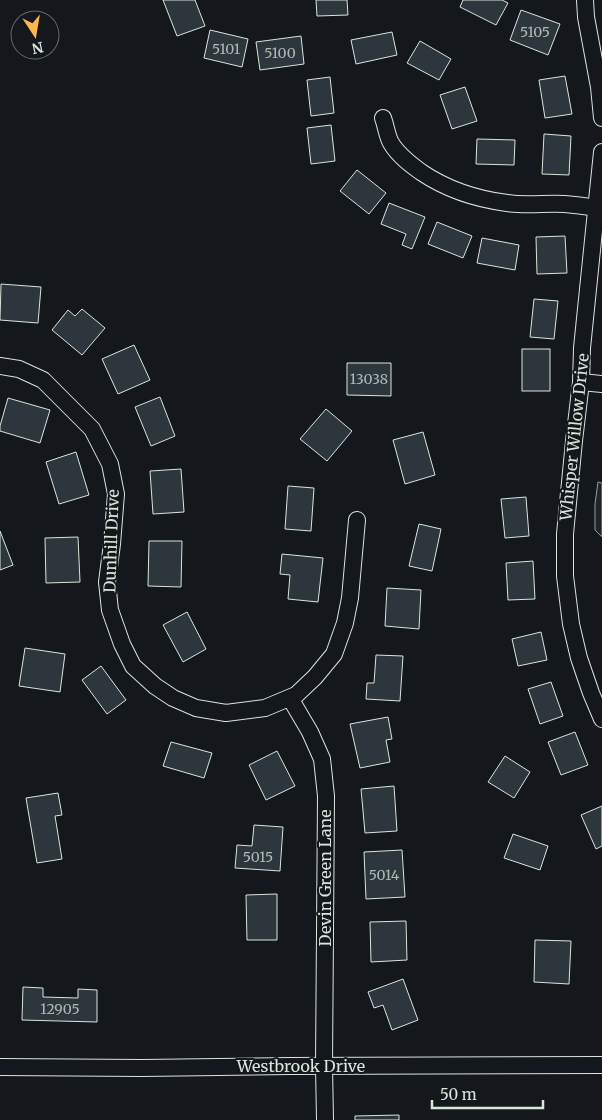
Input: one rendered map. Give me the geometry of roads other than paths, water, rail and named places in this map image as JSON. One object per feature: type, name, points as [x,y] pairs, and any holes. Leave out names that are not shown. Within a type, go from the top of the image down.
[{"type":"street","points":[[585,0],[602,118]]},
{"type":"street","points":[[383,118],[390,142],[401,156],[433,180],[450,188],[478,198],[507,203],[533,205],[563,204],[600,208]]},
{"type":"street","name":"Whisper Willow Drive","points":[[602,152],[600,208],[582,348],[581,382],[564,534],[565,576],[572,624],[591,694],[602,719]]},
{"type":"street","name":"Dunhill Drive","points":[[0,366],[19,368],[43,380],[92,429],[110,464],[116,494],[107,582],[110,610],[122,644],[133,666],[155,686],[173,698],[196,708],[226,713],[265,708],[296,695],[315,677],[334,654],[345,623],[350,598],[357,520]]},
{"type":"street","points":[[581,382],[602,384]]},
{"type":"street","name":"Devin Green Lane","points":[[290,698],[310,732],[322,759],[326,796],[324,1120]]},
{"type":"street","name":"Westbrook Drive","points":[[0,1067],[602,1066]]}]
